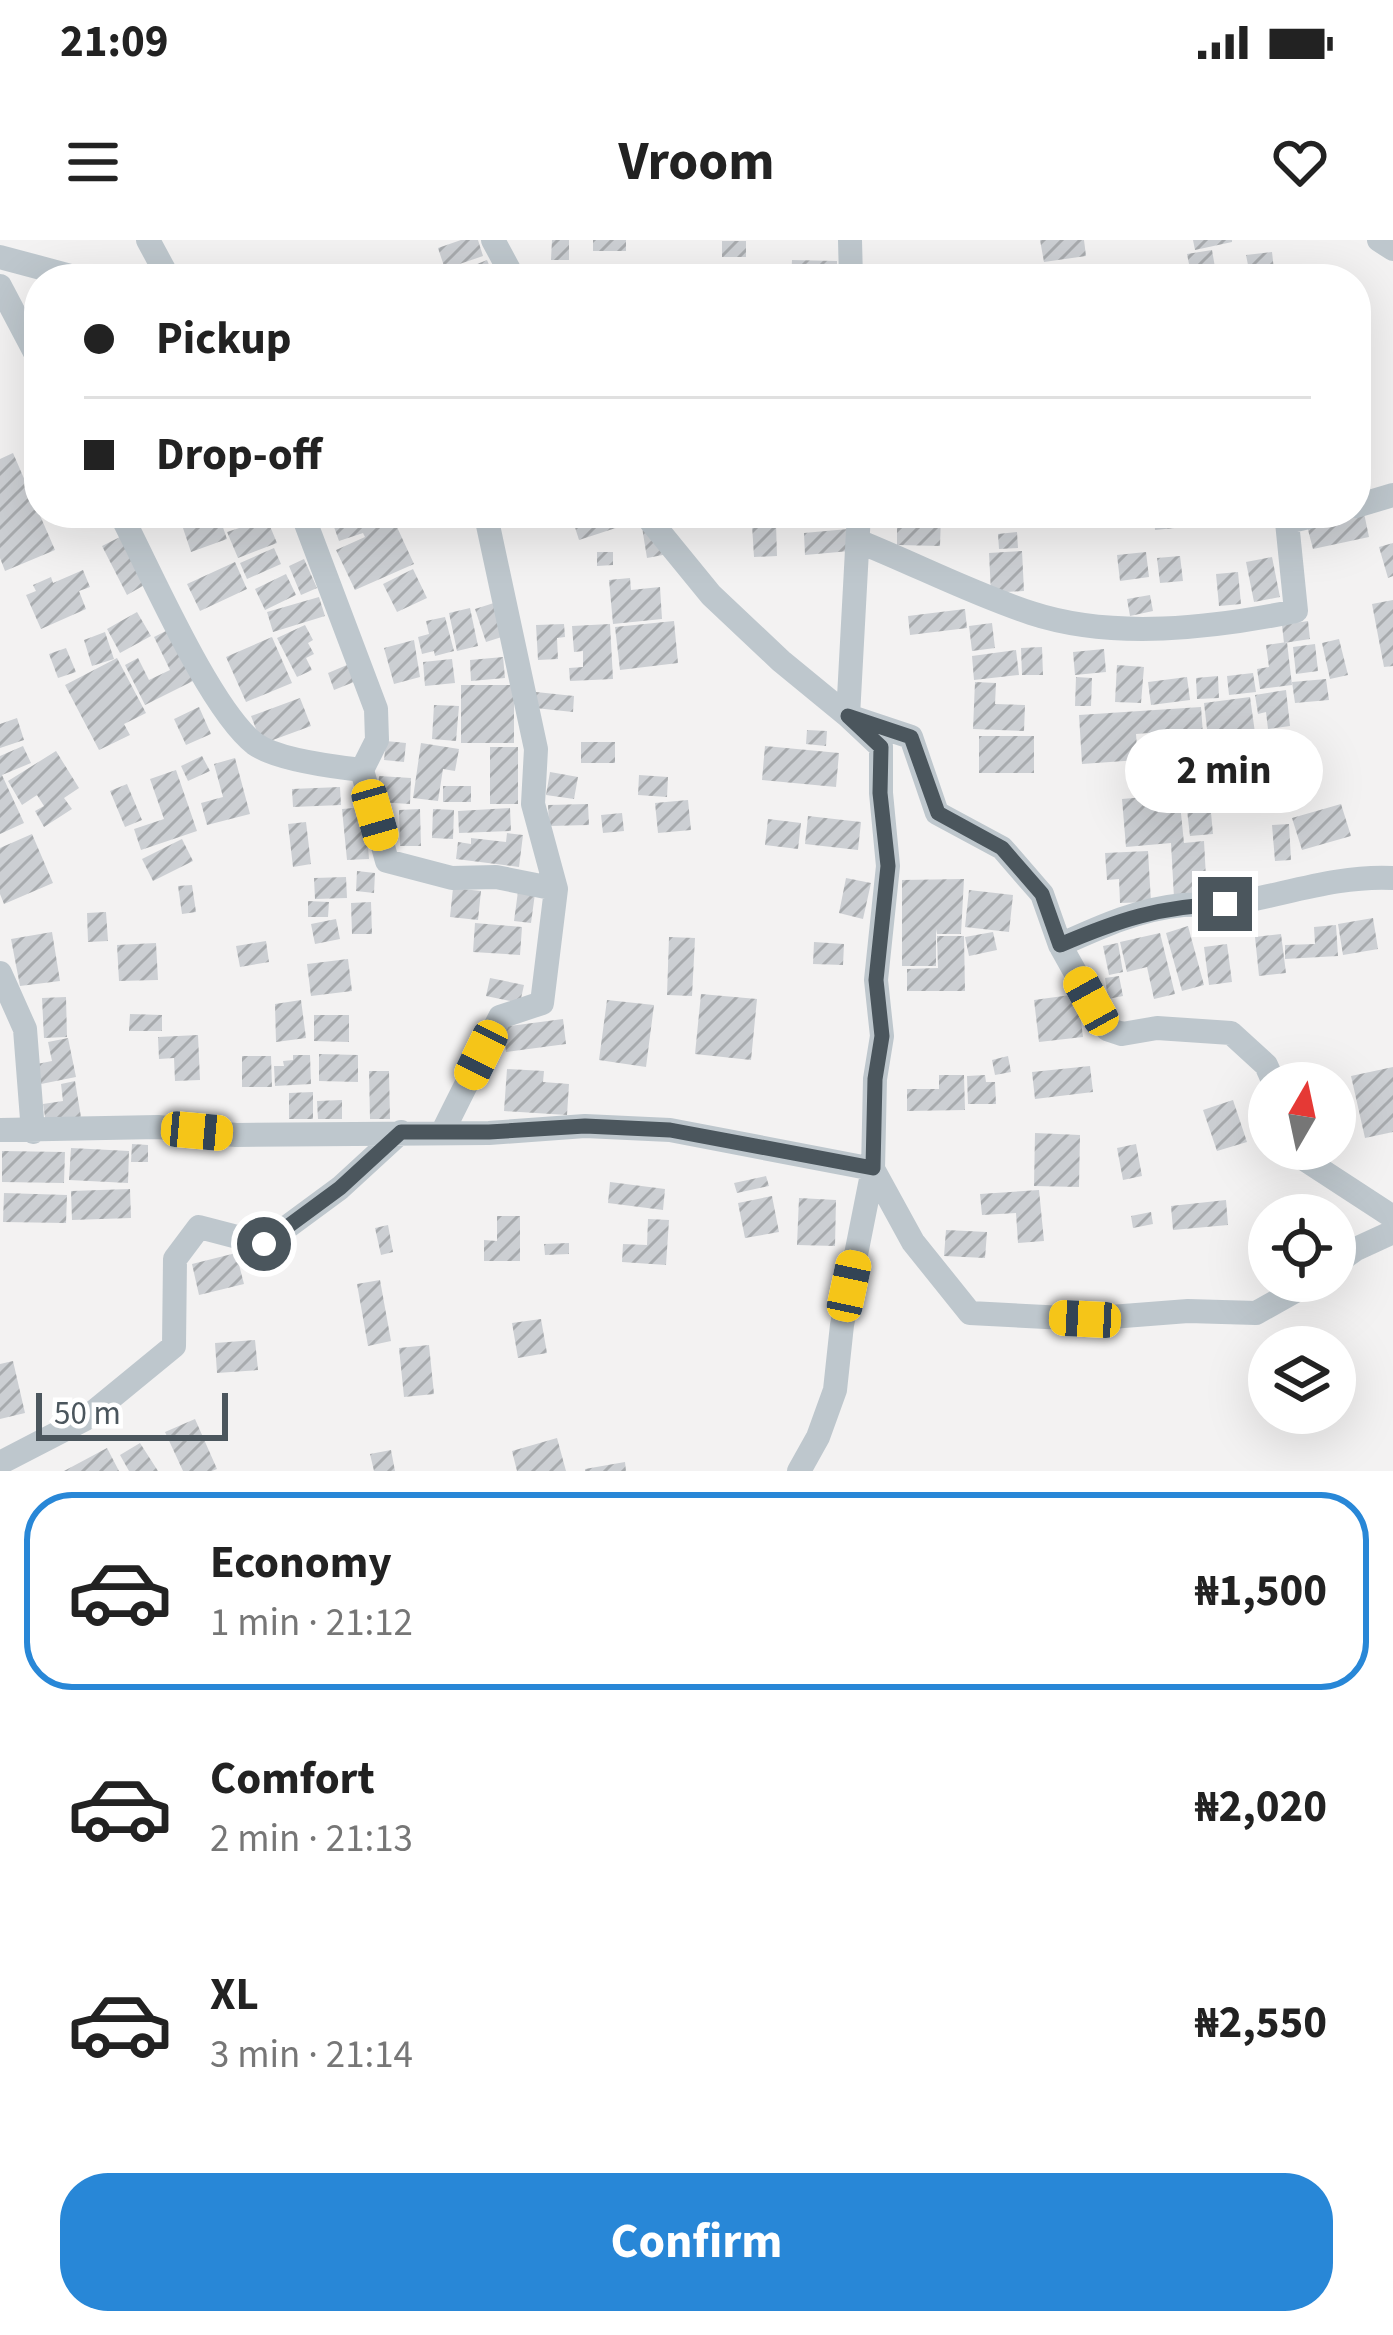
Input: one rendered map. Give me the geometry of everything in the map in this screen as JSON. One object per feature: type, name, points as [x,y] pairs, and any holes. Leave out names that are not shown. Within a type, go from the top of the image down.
[{"type":"street","points":[[1378,240],[1393,249]]},
{"type":"street","points":[[0,286],[24,332]]},
{"type":"street","points":[[128,528],[221,704],[257,746],[324,766],[362,770]]},
{"type":"street","points":[[308,528],[376,709],[377,740],[362,770],[387,861],[452,878],[496,877],[556,889]]},
{"type":"street","points":[[443,1131],[500,1017],[542,1003],[556,889],[533,804],[536,749],[489,528]]},
{"type":"street","points":[[656,528],[710,595],[881,747],[880,793],[888,866],[876,980],[882,1036],[875,1079],[873,1168],[842,1324],[835,1390],[800,1471]]},
{"type":"street","points":[[848,716],[860,528]]},
{"type":"street","points":[[860,542],[1034,614],[1116,628],[1217,627],[1296,611],[1288,528]]},
{"type":"street","points":[[848,716],[911,737],[938,813],[1002,848],[1042,894],[1060,945],[1107,1029],[1122,1034],[1157,1028],[1232,1033],[1263,1062]]},
{"type":"street","points":[[1060,945],[1123,918],[1180,905],[1225,904],[1318,885],[1393,878]]},
{"type":"street","points":[[0,973],[25,1029],[34,1132]]},
{"type":"street","points":[[0,1130],[158,1127],[236,1135],[585,1126],[670,1130],[873,1168]]},
{"type":"street","points":[[0,1463],[85,1418],[174,1346],[175,1259],[199,1227],[264,1244],[340,1188],[401,1132]]},
{"type":"street","points":[[873,1168],[914,1242],[970,1313],[1085,1319],[1188,1311],[1256,1313],[1276,1302]]},
{"type":"street","points":[[1321,1170],[1393,1217]]},
{"type":"street","points":[[1356,1249],[1393,1232]]},
{"type":"building","points":[[478,240],[483,256],[443,264],[438,248]]},
{"type":"building","points":[[552,240],[569,240],[569,260],[551,260]]},
{"type":"building","points":[[593,240],[626,240],[626,251],[593,251]]},
{"type":"building","points":[[1040,240],[1084,240],[1086,256],[1044,262]]},
{"type":"building","points":[[1193,240],[1232,240],[1232,242],[1195,250]]},
{"type":"building","points":[[722,241],[746,241],[746,257],[722,257]]},
{"type":"building","points":[[1212,250],[1214,264],[1189,264],[1187,254]]},
{"type":"building","points":[[1272,252],[1273,264],[1248,264],[1246,255]]},
{"type":"building","points":[[792,260],[837,261],[837,264],[792,264]]},
{"type":"building","points":[[13,453],[24,478],[24,528],[45,528],[55,550],[5,571],[0,558],[0,459]]},
{"type":"building","points":[[183,528],[223,528],[227,539],[191,552]]},
{"type":"building","points":[[271,528],[277,543],[238,558],[227,532]]},
{"type":"building","points":[[334,528],[397,528],[414,564],[355,590],[336,550],[365,537],[363,533],[339,541]]},
{"type":"building","points":[[575,528],[616,528],[579,540]]},
{"type":"building","points":[[642,528],[668,554],[647,558]]},
{"type":"building","points":[[752,528],[776,528],[777,556],[754,557]]},
{"type":"building","points":[[897,528],[941,528],[940,546],[897,545]]},
{"type":"building","points":[[1308,528],[1367,528],[1369,537],[1313,549]]},
{"type":"building","points":[[848,529],[850,551],[805,555],[804,533]]},
{"type":"building","points":[[1017,532],[1018,548],[999,549],[998,534]]},
{"type":"building","points":[[124,535],[148,583],[127,595],[102,546]]},
{"type":"building","points":[[1393,543],[1393,576],[1388,578],[1379,547]]},
{"type":"building","points":[[274,548],[281,564],[247,579],[240,563]]},
{"type":"building","points":[[1022,551],[1024,591],[991,593],[989,553]]},
{"type":"building","points":[[597,552],[613,552],[613,565],[597,566]]},
{"type":"building","points":[[1146,552],[1149,577],[1120,581],[1117,555]]},
{"type":"building","points":[[1180,556],[1183,581],[1160,583],[1157,558]]},
{"type":"building","points":[[1272,557],[1280,597],[1254,602],[1246,562]]},
{"type":"building","points":[[304,559],[317,588],[301,595],[289,566]]},
{"type":"building","points":[[235,562],[247,589],[200,611],[187,584]]},
{"type":"building","points":[[413,569],[427,598],[397,612],[383,584]]},
{"type":"building","points":[[83,570],[90,587],[79,591],[86,609],[41,629],[26,595],[36,591],[33,585],[51,577],[53,583]]},
{"type":"building","points":[[1238,572],[1241,604],[1219,606],[1216,574]]},
{"type":"building","points":[[286,574],[296,595],[265,610],[255,589]]},
{"type":"building","points":[[630,578],[631,590],[660,587],[662,619],[613,624],[609,580]]},
{"type":"building","points":[[1150,595],[1153,611],[1130,616],[1127,599]]},
{"type":"building","points":[[319,597],[325,616],[273,632],[267,612]]},
{"type":"building","points":[[1393,600],[1393,666],[1384,667],[1372,604]]},
{"type":"building","points":[[497,602],[508,635],[486,642],[475,609]]},
{"type":"building","points":[[470,608],[478,646],[457,651],[449,613]]},
{"type":"building","points":[[965,609],[967,628],[910,635],[908,616]]},
{"type":"building","points":[[137,612],[151,636],[120,653],[107,629]]},
{"type":"building","points":[[445,617],[454,651],[422,654],[418,637],[429,634],[426,621]]},
{"type":"building","points":[[674,621],[678,663],[620,670],[615,627]]},
{"type":"building","points":[[1308,621],[1310,639],[1284,643],[1282,625]]},
{"type":"building","points":[[992,623],[995,648],[972,651],[969,626]]},
{"type":"building","points":[[564,624],[565,637],[557,638],[558,659],[538,660],[536,625]]},
{"type":"building","points":[[610,624],[613,679],[570,681],[569,668],[583,667],[583,651],[574,652],[572,626]]},
{"type":"building","points":[[305,625],[313,640],[308,643],[314,654],[306,658],[312,670],[297,677],[277,638]]},
{"type":"building","points":[[170,629],[195,680],[145,705],[125,665],[138,658],[149,680],[170,670],[154,637]]},
{"type":"building","points":[[105,632],[114,659],[92,666],[84,640]]},
{"type":"building","points":[[272,637],[292,683],[246,702],[226,657]]},
{"type":"building","points":[[1339,639],[1348,675],[1330,679],[1322,643]]},
{"type":"building","points":[[414,640],[420,677],[394,684],[384,648]]},
{"type":"building","points":[[1287,642],[1292,685],[1260,689],[1257,669],[1269,667],[1266,645]]},
{"type":"building","points":[[1315,644],[1318,671],[1296,674],[1293,647]]},
{"type":"building","points":[[1042,647],[1043,675],[1022,675],[1021,648]]},
{"type":"building","points":[[66,648],[76,672],[58,678],[49,654]]},
{"type":"building","points":[[1104,649],[1106,672],[1075,675],[1073,652]]},
{"type":"building","points":[[1016,650],[1019,675],[974,680],[972,656]]},
{"type":"building","points":[[503,657],[505,678],[471,681],[470,660]]},
{"type":"building","points":[[117,658],[146,713],[124,724],[130,735],[99,750],[65,685]]},
{"type":"building","points":[[452,659],[455,683],[425,686],[423,662]]},
{"type":"building","points":[[347,665],[354,682],[334,690],[328,673]]},
{"type":"building","points":[[1117,665],[1144,667],[1141,703],[1115,702]]},
{"type":"building","points":[[1253,673],[1256,692],[1229,695],[1227,676]]},
{"type":"building","points":[[1218,676],[1219,698],[1197,699],[1196,678]]},
{"type":"building","points":[[1076,677],[1092,678],[1091,706],[1075,706]]},
{"type":"building","points":[[1187,677],[1190,700],[1151,705],[1148,682]]},
{"type":"building","points":[[1326,679],[1329,700],[1295,703],[1292,682]]},
{"type":"building","points":[[975,682],[996,683],[995,704],[1025,705],[1024,731],[973,729]]},
{"type":"building","points":[[461,685],[514,685],[514,743],[461,743]]},
{"type":"building","points":[[1286,690],[1290,726],[1268,729],[1266,712],[1258,714],[1255,695]]},
{"type":"building","points":[[536,692],[574,696],[573,712],[535,708]]},
{"type":"building","points":[[1250,697],[1256,740],[1209,746],[1204,703]]},
{"type":"building","points":[[300,698],[311,726],[262,744],[251,716]]},
{"type":"building","points":[[434,705],[459,706],[456,741],[432,739]]},
{"type":"building","points":[[199,707],[211,734],[186,745],[174,719]]},
{"type":"building","points":[[1201,707],[1204,748],[1175,750],[1174,731],[1136,734],[1138,760],[1082,764],[1079,715]]},
{"type":"building","points":[[17,718],[24,740],[0,748],[0,724]]},
{"type":"building","points":[[807,730],[827,731],[826,746],[806,744]]},
{"type":"building","points":[[979,736],[1034,736],[1034,773],[979,773]]},
{"type":"building","points":[[386,741],[406,743],[404,762],[384,760]]},
{"type":"building","points":[[581,742],[615,742],[615,763],[581,763]]},
{"type":"building","points":[[421,743],[459,749],[455,771],[443,769],[438,801],[413,798]]},
{"type":"building","points":[[23,746],[31,763],[2,775],[24,823],[0,834],[0,756]]},
{"type":"building","points":[[765,746],[839,753],[836,787],[762,780]]},
{"type":"building","points":[[490,747],[518,747],[518,804],[490,804]]},
{"type":"building","points":[[56,751],[79,788],[64,798],[72,809],[44,827],[35,811],[44,806],[37,795],[22,805],[8,781]]},
{"type":"building","points":[[202,756],[210,771],[188,781],[181,766]]},
{"type":"building","points":[[235,758],[250,814],[207,825],[201,803],[223,797],[214,764]]},
{"type":"building","points":[[176,770],[197,831],[141,850],[134,829],[164,819],[150,779]]},
{"type":"building","points":[[550,772],[578,777],[574,799],[546,795]]},
{"type":"building","points":[[639,775],[668,777],[667,797],[638,795]]},
{"type":"building","points":[[379,776],[411,778],[410,804],[377,802]]},
{"type":"building","points":[[1208,781],[1213,834],[1190,836],[1184,784]]},
{"type":"building","points":[[127,784],[142,820],[125,827],[110,791]]},
{"type":"building","points":[[443,786],[471,786],[471,802],[443,802]]},
{"type":"building","points":[[340,787],[341,805],[293,807],[292,789]]},
{"type":"building","points":[[1179,794],[1184,843],[1204,841],[1207,896],[1174,898],[1171,843],[1126,847],[1122,799]]},
{"type":"building","points":[[688,800],[691,830],[658,833],[655,803]]},
{"type":"building","points":[[588,804],[589,825],[549,826],[548,805]]},
{"type":"building","points":[[1341,804],[1351,836],[1302,850],[1292,818]]},
{"type":"building","points":[[365,807],[369,859],[347,860],[342,809]]},
{"type":"building","points":[[510,808],[511,831],[459,833],[458,811]]},
{"type":"building","points":[[420,809],[421,846],[400,846],[399,810]]},
{"type":"building","points":[[433,809],[454,810],[453,839],[432,838]]},
{"type":"building","points":[[622,813],[624,831],[603,833],[601,815]]},
{"type":"building","points":[[808,816],[861,822],[858,850],[805,844]]},
{"type":"building","points":[[768,819],[801,823],[798,849],[765,845]]},
{"type":"building","points":[[306,822],[311,864],[293,867],[288,824]]},
{"type":"building","points":[[1289,824],[1291,860],[1275,861],[1272,825]]},
{"type":"building","points":[[507,833],[523,835],[519,867],[456,859],[458,842],[471,844],[471,838],[506,842]]},
{"type":"building","points":[[32,834],[53,883],[4,904],[0,848]]},
{"type":"building","points":[[182,839],[193,861],[153,881],[142,859]]},
{"type":"building","points":[[1148,851],[1151,902],[1120,903],[1119,879],[1107,880],[1105,853]]},
{"type":"building","points":[[357,871],[375,873],[374,893],[356,891]]},
{"type":"building","points":[[346,877],[347,898],[315,899],[314,878]]},
{"type":"building","points":[[846,878],[871,883],[863,919],[839,913]]},
{"type":"building","points":[[964,879],[961,934],[937,934],[936,929],[936,966],[902,966],[902,880]]},
{"type":"building","points":[[519,884],[536,886],[531,923],[514,921]]},
{"type":"building","points":[[192,885],[196,912],[182,914],[178,886]]},
{"type":"building","points":[[453,888],[481,891],[478,920],[450,917]]},
{"type":"building","points":[[969,890],[1013,895],[1009,932],[965,927]]},
{"type":"building","points":[[308,901],[329,902],[328,917],[308,917]]},
{"type":"building","points":[[371,902],[372,934],[352,934],[351,903]]},
{"type":"building","points":[[106,912],[108,941],[88,942],[87,913]]},
{"type":"building","points":[[1373,918],[1378,949],[1343,955],[1338,924]]},
{"type":"building","points":[[336,919],[340,939],[315,944],[311,924]]},
{"type":"building","points":[[475,923],[522,927],[520,955],[473,952]]},
{"type":"building","points":[[1336,925],[1338,956],[1285,959],[1285,945],[1315,944],[1314,927]]},
{"type":"building","points":[[1188,926],[1204,985],[1182,991],[1166,933]]},
{"type":"building","points":[[52,932],[60,981],[20,986],[11,939]]},
{"type":"building","points":[[993,932],[997,950],[969,956],[965,937]]},
{"type":"building","points":[[1160,933],[1175,994],[1154,999],[1147,967],[1127,972],[1120,942]]},
{"type":"building","points":[[1281,934],[1286,973],[1259,976],[1255,937]]},
{"type":"building","points":[[937,936],[964,936],[965,991],[907,991],[907,969],[938,968]]},
{"type":"building","points":[[669,937],[695,938],[692,996],[667,995]]},
{"type":"building","points":[[266,941],[269,962],[240,967],[236,946]]},
{"type":"building","points":[[814,942],[844,944],[843,965],[813,964]]},
{"type":"building","points":[[156,943],[158,980],[119,981],[117,945]]},
{"type":"building","points":[[1118,943],[1123,972],[1109,975],[1103,946]]},
{"type":"building","points":[[1227,944],[1232,982],[1209,985],[1204,947]]},
{"type":"building","points":[[348,959],[352,991],[311,996],[307,964]]},
{"type":"building","points":[[1119,976],[1123,996],[1108,999],[1105,978]]},
{"type":"building","points":[[490,978],[524,985],[520,1003],[486,996]]},
{"type":"building","points":[[701,994],[757,999],[751,1060],[695,1054]]},
{"type":"building","points":[[1078,994],[1083,1037],[1039,1042],[1034,1000]]},
{"type":"building","points":[[66,997],[67,1037],[44,1038],[42,998]]},
{"type":"building","points":[[301,1000],[306,1038],[276,1042],[275,1004]]},
{"type":"building","points":[[607,1000],[654,1005],[646,1067],[599,1060]]},
{"type":"building","points":[[130,1014],[162,1015],[162,1031],[129,1031]]},
{"type":"building","points":[[314,1015],[349,1015],[349,1042],[314,1041]]},
{"type":"building","points":[[563,1019],[566,1044],[506,1052],[503,1027]]},
{"type":"building","points":[[198,1035],[200,1080],[175,1081],[174,1058],[159,1059],[158,1037]]},
{"type":"building","points":[[68,1038],[76,1077],[41,1084],[37,1064],[52,1061],[48,1042]]},
{"type":"building","points":[[319,1054],[358,1055],[358,1082],[319,1081]]},
{"type":"building","points":[[293,1055],[310,1055],[311,1084],[275,1086],[274,1066],[284,1066],[283,1061],[293,1060]]},
{"type":"building","points":[[242,1056],[271,1056],[272,1087],[242,1087]]},
{"type":"building","points":[[1008,1056],[1011,1072],[995,1075],[992,1060]]},
{"type":"building","points":[[1090,1066],[1093,1092],[1035,1099],[1032,1072]]},
{"type":"building","points":[[1393,1067],[1393,1132],[1365,1138],[1356,1075]]},
{"type":"building","points":[[507,1069],[544,1071],[543,1082],[569,1084],[567,1115],[504,1111]]},
{"type":"building","points":[[369,1071],[389,1071],[390,1119],[370,1119]]},
{"type":"building","points":[[939,1075],[964,1075],[965,1110],[907,1111],[907,1089],[939,1089]]},
{"type":"building","points":[[985,1075],[986,1082],[995,1082],[996,1104],[968,1104],[967,1076]]},
{"type":"building","points":[[75,1081],[81,1117],[46,1123],[43,1104],[63,1101],[61,1084]]},
{"type":"building","points":[[313,1092],[313,1119],[289,1119],[289,1093]]},
{"type":"building","points":[[342,1100],[342,1119],[318,1119],[317,1101]]},
{"type":"building","points":[[1233,1100],[1247,1142],[1217,1151],[1203,1110]]},
{"type":"building","points":[[1035,1133],[1080,1135],[1079,1187],[1034,1186]]},
{"type":"building","points":[[132,1144],[148,1145],[148,1162],[131,1162]]},
{"type":"building","points":[[1136,1144],[1142,1176],[1123,1180],[1117,1148]]},
{"type":"building","points":[[71,1148],[129,1151],[128,1183],[69,1180]]},
{"type":"building","points":[[2,1151],[65,1152],[64,1183],[2,1182]]},
{"type":"building","points":[[766,1176],[769,1186],[737,1193],[734,1183]]},
{"type":"building","points":[[610,1182],[665,1189],[663,1210],[608,1203]]},
{"type":"building","points":[[130,1189],[131,1218],[72,1220],[71,1191]]},
{"type":"building","points":[[1039,1190],[1044,1241],[1018,1243],[1016,1213],[982,1215],[980,1194]]},
{"type":"building","points":[[4,1193],[67,1195],[66,1223],[3,1222]]},
{"type":"building","points":[[772,1196],[779,1232],[745,1238],[738,1203]]},
{"type":"building","points":[[799,1198],[836,1200],[835,1246],[797,1245]]},
{"type":"building","points":[[1226,1200],[1228,1225],[1173,1230],[1171,1206]]},
{"type":"building","points":[[1151,1212],[1153,1224],[1133,1228],[1131,1216]]},
{"type":"building","points":[[497,1216],[520,1216],[520,1261],[484,1261],[484,1240],[497,1241]]},
{"type":"building","points":[[648,1219],[669,1220],[666,1265],[622,1262],[623,1244],[647,1245]]},
{"type":"building","points":[[388,1225],[393,1252],[381,1255],[375,1228]]},
{"type":"building","points":[[946,1230],[987,1232],[985,1258],[944,1256]]},
{"type":"building","points":[[569,1243],[569,1254],[545,1255],[544,1244]]},
{"type":"building","points":[[236,1253],[244,1284],[199,1295],[192,1264]]},
{"type":"building","points":[[380,1280],[391,1341],[368,1346],[357,1284]]},
{"type":"building","points":[[541,1319],[547,1353],[518,1358],[512,1323]]},
{"type":"building","points":[[255,1340],[258,1370],[217,1373],[215,1343]]},
{"type":"building","points":[[429,1345],[434,1394],[404,1397],[399,1348]]},
{"type":"building","points":[[13,1361],[25,1413],[0,1419],[0,1364]]},
{"type":"building","points":[[195,1419],[217,1469],[212,1471],[183,1471],[165,1432]]},
{"type":"building","points":[[557,1438],[566,1471],[517,1471],[512,1451]]},
{"type":"building","points":[[140,1443],[158,1471],[129,1471],[120,1455]]},
{"type":"building","points":[[107,1448],[119,1471],[64,1471]]},
{"type":"building","points":[[391,1450],[395,1471],[374,1471],[370,1454]]},
{"type":"building","points":[[625,1462],[626,1471],[585,1471],[585,1469]]},
{"type":"route","points":[[264,1244],[340,1188],[401,1132],[585,1126],[670,1130],[873,1168],[875,1079],[882,1036],[876,980],[888,866],[880,793],[881,747],[848,716],[911,737],[938,813],[1002,848],[1042,894],[1060,945],[1123,918],[1180,905],[1225,904]]}]
